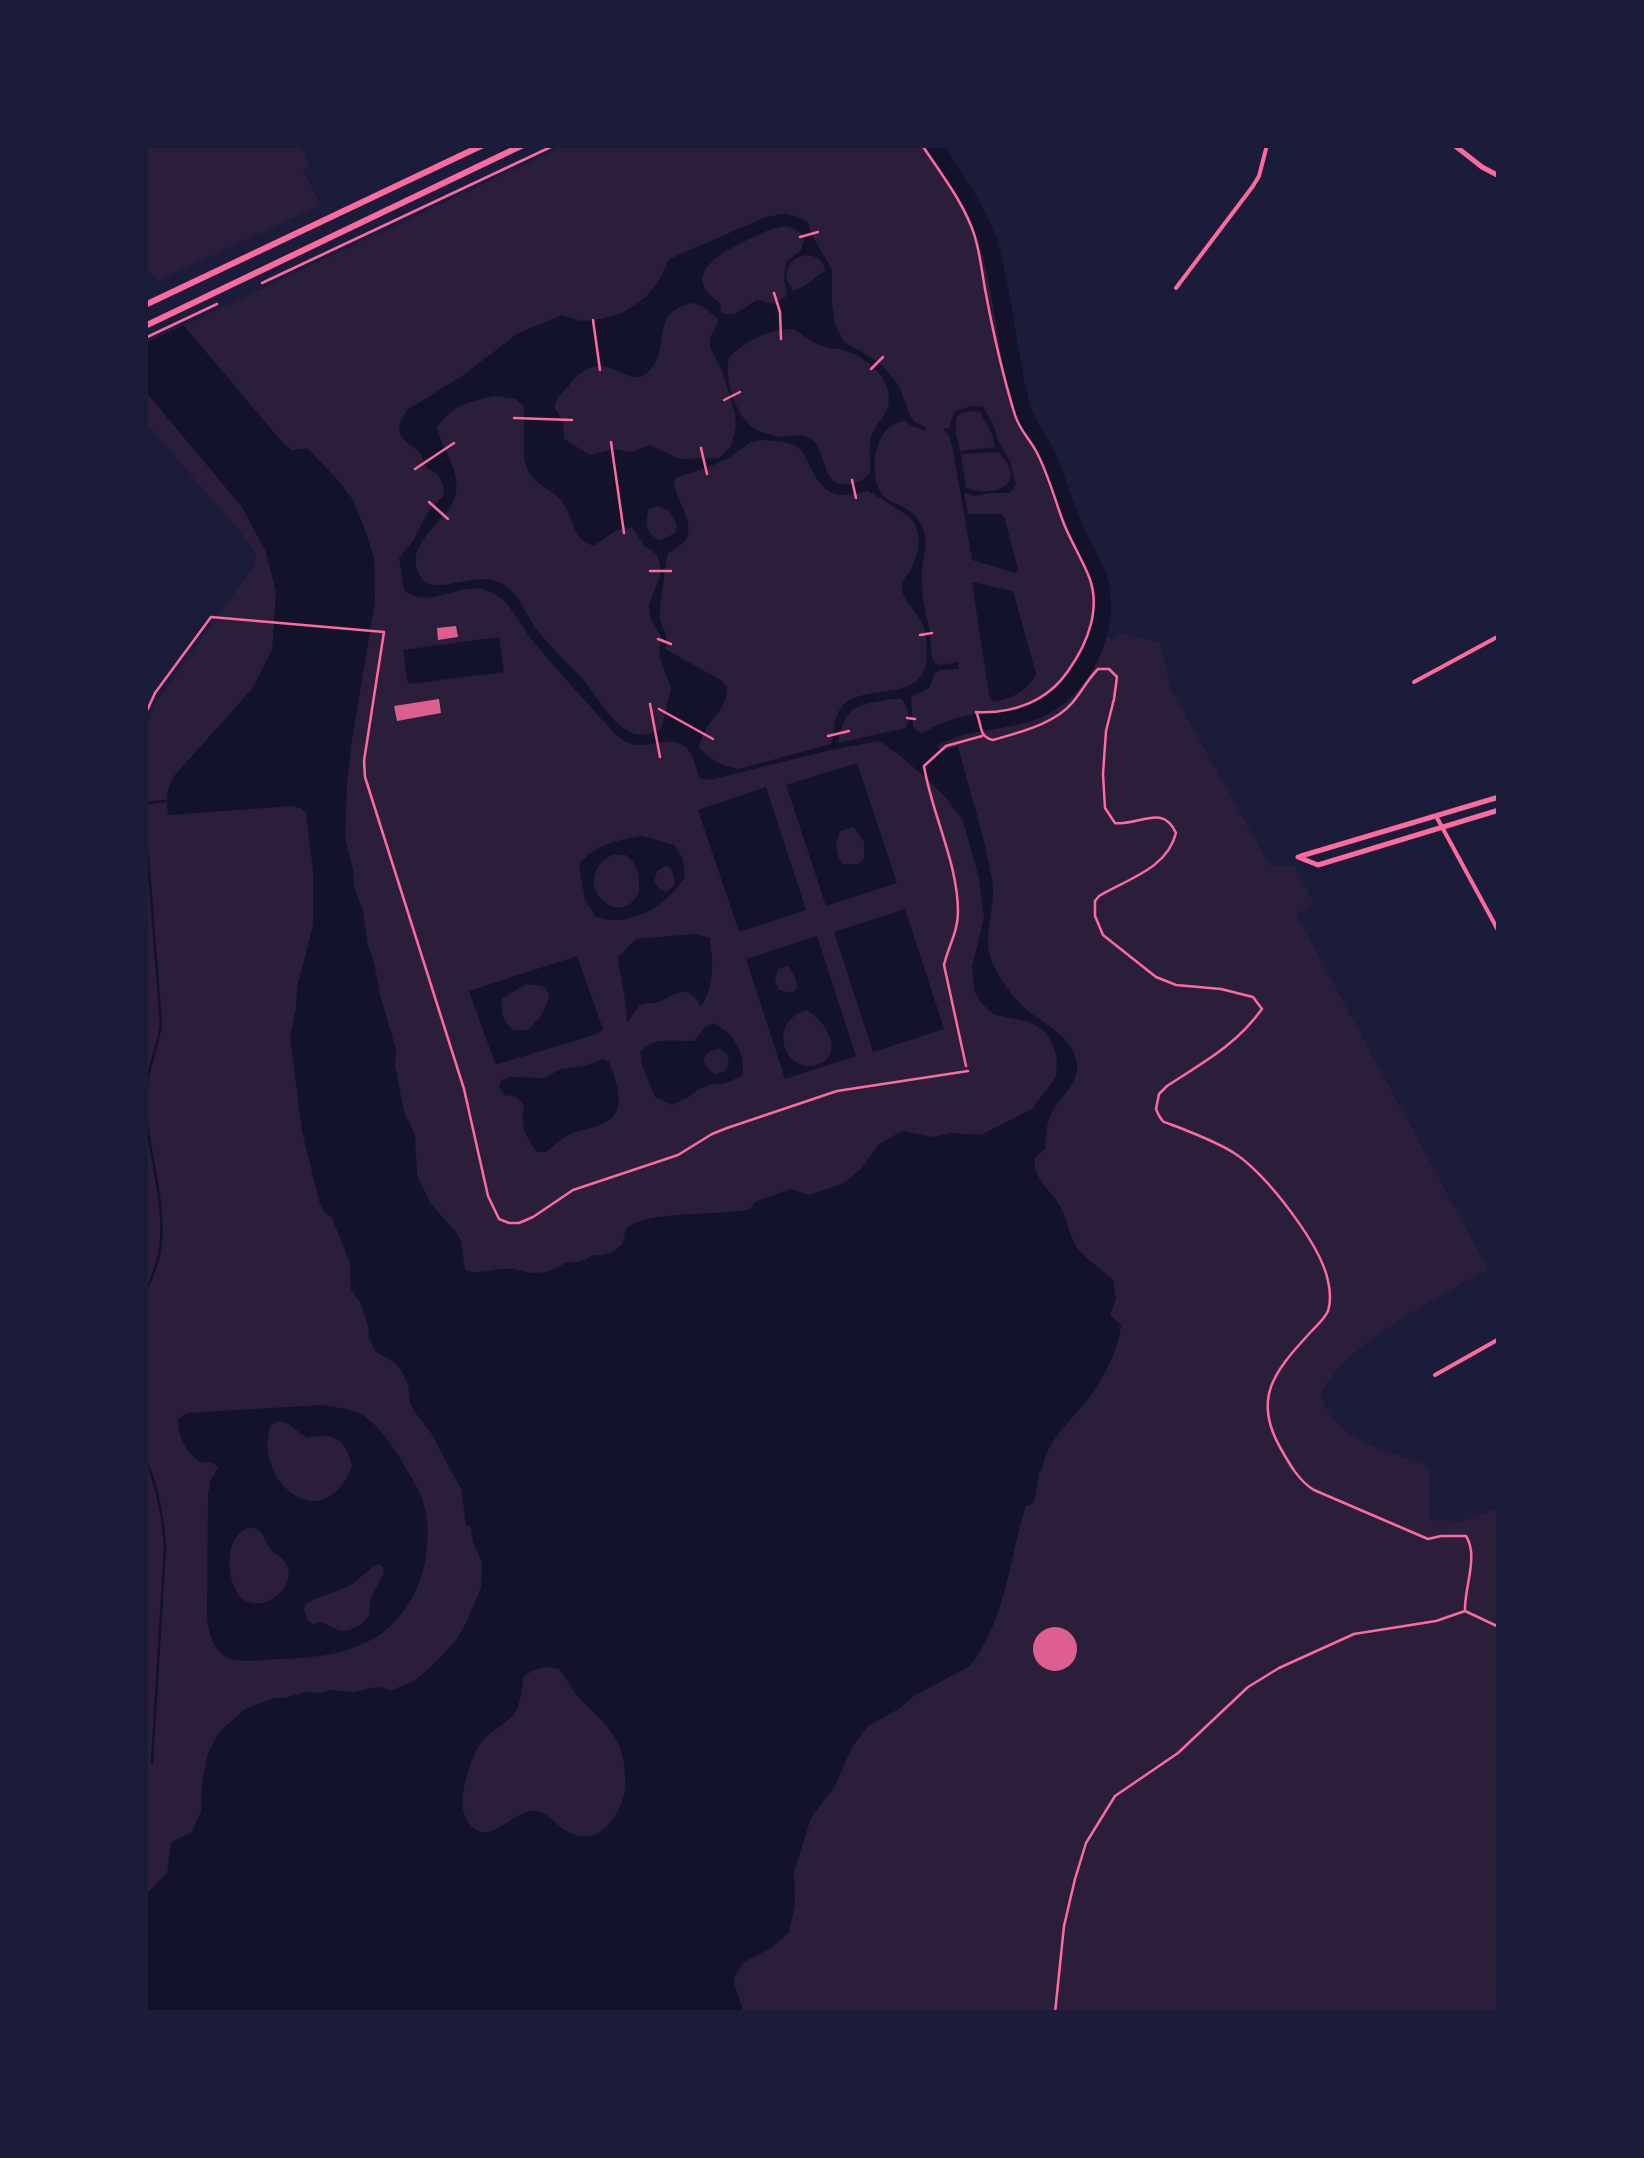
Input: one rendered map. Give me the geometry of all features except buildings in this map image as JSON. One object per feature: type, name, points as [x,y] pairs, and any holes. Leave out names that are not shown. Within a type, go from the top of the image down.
[{"type":"main road","points":[[145,305],[483,145]]},
{"type":"main road","points":[[145,326],[522,145]]},
{"type":"street","points":[[1176,288],[1253,186],[1266,145]]},
{"type":"street","points":[[1454,145],[1499,176]]},
{"type":"street","points":[[1414,682],[1499,636]]},
{"type":"street","points":[[1499,797],[1298,857],[1318,866],[1499,810]]},
{"type":"street","points":[[1436,816],[1499,932]]},
{"type":"street","points":[[1435,1375],[1499,1339]]},
{"type":"lane","points":[[145,715],[155,693],[211,616],[384,632],[365,777],[464,1089],[488,1196],[499,1219],[519,1223],[573,1190],[678,1154],[712,1134],[836,1091],[968,1070]]},
{"type":"path","points":[[262,283],[555,145]]},
{"type":"path","points":[[922,145],[968,219],[976,239],[1015,417],[1020,431],[1039,456],[1065,527],[1087,572],[1094,600],[1089,636],[1081,653],[1052,690],[1037,701],[999,711],[976,712],[982,733],[993,740],[1050,720],[1072,704],[1098,670],[1110,669],[1117,678],[1104,751],[1106,808],[1115,822],[1123,824],[1166,818],[1176,833],[1172,846],[1154,866],[1099,896],[1095,908],[1097,925],[1106,940],[1166,982],[1253,997],[1262,1010],[1235,1041],[1159,1094],[1156,1109],[1165,1122],[1238,1155],[1268,1184],[1316,1252],[1328,1283],[1328,1312],[1283,1362],[1271,1383],[1268,1418],[1272,1434],[1300,1480],[1314,1490],[1428,1539],[1466,1536],[1471,1542],[1464,1611]]},
{"type":"path","points":[[800,237],[818,232]]},
{"type":"path","points":[[774,293],[779,304],[781,339]]},
{"type":"path","points":[[145,338],[216,304]]},
{"type":"path","points":[[594,320],[600,370]]},
{"type":"path","points":[[871,370],[883,356]]},
{"type":"path","points":[[724,400],[740,392]]},
{"type":"path","points":[[514,418],[572,420]]},
{"type":"path","points":[[415,469],[454,442]]},
{"type":"path","points":[[611,442],[624,533]]},
{"type":"path","points":[[701,448],[706,474]]},
{"type":"path","points":[[852,480],[856,498]]},
{"type":"path","points":[[429,502],[448,519]]},
{"type":"path","points":[[650,571],[670,571]]},
{"type":"path","points":[[920,634],[932,634]]},
{"type":"path","points":[[658,640],[671,644]]},
{"type":"path","points":[[650,704],[660,757]]},
{"type":"path","points":[[660,709],[713,739]]},
{"type":"path","points":[[907,718],[915,719]]},
{"type":"path","points":[[828,736],[848,730]]},
{"type":"path","points":[[968,1070],[944,965],[956,936],[954,875],[924,766],[946,746],[982,733]]},
{"type":"path","points":[[1055,2013],[1064,1926],[1075,1879],[1086,1843],[1115,1796],[1178,1753],[1248,1687],[1279,1668],[1354,1634],[1436,1621],[1464,1611],[1499,1627]]},
{"type":"shaded area","points":[[145,145],[300,145],[310,166],[303,170],[321,205],[157,281],[145,268]]},
{"type":"shaded area","points":[[566,145],[930,145],[978,225],[989,252],[1020,417],[1041,450],[1089,566],[1097,590],[1096,633],[1114,639],[1120,632],[1160,642],[1171,689],[1270,866],[1294,866],[1314,904],[1296,914],[1488,1269],[1373,1339],[1351,1356],[1321,1394],[1337,1423],[1349,1433],[1424,1464],[1429,1472],[1429,1520],[1462,1521],[1499,1508],[1499,2013],[145,2013],[145,728],[159,698],[254,566],[256,555],[145,422],[145,344]]},
{"type":"shaded area","points":[[785,214],[807,221],[832,269],[835,324],[844,342],[884,367],[899,386],[911,418],[926,427],[926,431],[905,421],[895,423],[881,438],[875,459],[876,482],[884,497],[915,515],[924,532],[923,592],[933,659],[941,665],[958,662],[959,669],[940,670],[929,688],[911,697],[913,727],[943,751],[958,746],[992,879],[988,941],[995,968],[1017,1001],[1059,1034],[1075,1056],[1075,1079],[1050,1116],[1045,1149],[1035,1158],[1035,1166],[1040,1180],[1063,1212],[1078,1249],[1113,1280],[1116,1299],[1110,1315],[1121,1325],[1117,1344],[1094,1390],[1050,1447],[1039,1472],[1034,1503],[1026,1506],[999,1609],[982,1648],[970,1666],[868,1726],[852,1747],[835,1786],[811,1818],[794,1872],[795,1904],[789,1932],[773,1947],[744,1962],[734,1977],[744,2013],[145,2013],[145,1895],[167,1873],[171,1842],[192,1832],[201,1811],[208,1753],[219,1732],[245,1709],[274,1698],[329,1690],[392,1690],[414,1681],[436,1662],[465,1625],[481,1588],[482,1563],[471,1528],[466,1525],[461,1489],[431,1433],[414,1411],[401,1370],[376,1352],[368,1336],[360,1302],[351,1290],[350,1263],[332,1218],[319,1201],[302,1131],[290,1037],[313,925],[313,871],[306,813],[292,806],[168,815],[167,795],[174,776],[252,689],[272,650],[276,592],[266,552],[242,507],[145,391],[145,280],[284,444],[292,450],[307,448],[337,479],[353,500],[365,530],[374,558],[375,600],[352,740],[345,837],[368,946],[396,1050],[404,1112],[415,1135],[417,1175],[431,1204],[461,1241],[465,1270],[541,1273],[567,1262],[612,1252],[622,1244],[626,1229],[635,1223],[666,1216],[750,1209],[755,1202],[790,1189],[810,1195],[844,1183],[862,1168],[879,1144],[902,1131],[934,1137],[950,1133],[981,1135],[1032,1109],[1056,1077],[1057,1056],[1047,1033],[1030,1022],[995,1015],[974,990],[972,967],[984,917],[979,878],[963,821],[948,800],[902,757],[879,741],[709,780],[700,778],[685,746],[670,741],[636,745],[614,733],[494,593],[476,588],[423,598],[404,590],[399,558],[429,510],[444,495],[437,474],[427,468],[419,451],[400,435],[399,425],[407,410],[462,376],[517,334],[562,315],[581,321],[622,313],[646,297],[669,259],[766,217]],"holes":[[[788,226],[800,232],[804,240],[801,250],[786,262],[787,296],[773,304],[757,300],[735,314],[721,312],[720,303],[703,284],[707,268],[733,247]],[[797,258],[817,258],[825,271],[793,290],[786,278]],[[694,303],[718,319],[710,347],[735,413],[731,446],[719,458],[680,459],[650,445],[631,452],[614,449],[590,455],[564,439],[555,407],[560,395],[583,371],[595,366],[642,376],[657,360],[671,313]],[[793,329],[813,342],[852,353],[883,379],[888,407],[871,439],[870,473],[861,480],[840,484],[828,473],[819,448],[807,437],[761,432],[741,414],[730,385],[729,357],[751,340]],[[496,396],[516,399],[524,407],[527,468],[538,483],[561,500],[581,539],[594,546],[615,531],[632,527],[656,554],[661,573],[649,605],[651,621],[661,636],[659,655],[671,688],[661,730],[636,734],[618,724],[539,633],[514,593],[502,583],[488,579],[435,585],[418,572],[418,550],[456,493],[453,467],[437,428],[455,409]],[[751,442],[788,443],[801,450],[818,481],[829,491],[842,495],[868,491],[910,518],[916,526],[918,546],[902,590],[923,625],[927,648],[926,666],[917,681],[845,703],[836,717],[831,744],[739,769],[717,762],[699,747],[723,705],[727,686],[665,649],[666,636],[660,618],[668,553],[680,546],[689,529],[674,481],[729,458]],[[657,506],[669,511],[677,525],[675,533],[661,540],[653,536],[648,528],[649,509]],[[901,699],[908,712],[906,728],[838,743],[844,721],[861,706]],[[546,1667],[559,1669],[616,1739],[624,1762],[624,1795],[612,1820],[598,1833],[572,1834],[536,1811],[485,1833],[466,1818],[464,1791],[471,1762],[485,1738],[515,1713],[524,1676]]]},
{"type":"shaded area","points":[[983,407],[1010,461],[1016,485],[1010,493],[974,496],[964,492],[968,514],[1004,517],[1016,573],[972,560],[953,449],[944,431],[949,429],[954,411]],"holes":[[[980,412],[995,447],[960,451],[956,418]],[[998,452],[1011,473],[1005,486],[988,491],[966,488],[961,454]]]},
{"type":"shaded area","points":[[972,582],[1013,591],[1036,674],[1018,693],[993,702],[989,695]]},
{"type":"shaded area","points":[[499,637],[504,672],[408,684],[403,650]]},
{"type":"shaded area","points":[[857,763],[897,883],[826,906],[786,785]],"holes":[[[854,827],[864,842],[864,858],[858,864],[842,864],[836,848],[840,831]]]},
{"type":"shaded area","points":[[766,787],[806,910],[739,932],[698,810]]},
{"type":"shaded area","points":[[642,836],[674,845],[683,859],[685,877],[658,905],[635,917],[596,917],[585,900],[579,865],[600,847]],"holes":[[[612,855],[626,855],[639,877],[639,893],[630,904],[619,907],[602,900],[594,883],[601,863]],[[665,866],[672,871],[674,880],[674,886],[666,892],[654,882],[657,871]]]},
{"type":"shaded area","points":[[905,909],[944,1029],[873,1052],[834,932]]},
{"type":"shaded area","points":[[696,934],[710,938],[712,957],[711,982],[701,1007],[691,994],[681,992],[640,1005],[627,1023],[618,957],[636,939]]},
{"type":"shaded area","points":[[817,936],[856,1056],[785,1079],[746,959]],"holes":[[[788,966],[797,985],[792,993],[779,990],[775,980],[778,969]],[[806,1010],[826,1029],[832,1046],[825,1060],[805,1066],[789,1055],[783,1035],[794,1016]]]},
{"type":"shaded area","points":[[577,956],[603,1029],[498,1064],[469,991]],"holes":[[[526,984],[543,986],[549,994],[542,1014],[528,1030],[514,1030],[503,1017],[502,999]]]},
{"type":"shaded area","points":[[714,1023],[732,1038],[740,1051],[743,1075],[699,1089],[672,1105],[655,1097],[640,1052],[658,1041],[694,1041],[705,1027]],"holes":[[[718,1048],[727,1054],[729,1064],[724,1072],[716,1074],[703,1059]]]},
{"type":"shaded area","points":[[603,1059],[609,1062],[618,1092],[613,1116],[595,1127],[572,1133],[546,1152],[537,1152],[524,1130],[524,1106],[517,1097],[504,1095],[499,1086],[502,1080],[544,1078],[561,1069]]},
{"type":"shaded area","points":[[321,1405],[354,1411],[374,1424],[416,1485],[428,1536],[415,1593],[393,1624],[367,1642],[319,1656],[240,1661],[219,1651],[207,1619],[208,1494],[218,1468],[211,1462],[196,1460],[184,1444],[178,1419],[187,1413]],"holes":[[[279,1421],[307,1438],[325,1436],[342,1443],[352,1466],[340,1488],[325,1499],[309,1500],[280,1482],[271,1465],[268,1446],[271,1425]],[[247,1528],[259,1530],[287,1565],[284,1588],[268,1601],[248,1602],[239,1596],[233,1584],[230,1553]],[[378,1564],[383,1567],[384,1573],[371,1597],[369,1616],[361,1625],[340,1631],[308,1621],[306,1604],[352,1584]]]},
{"type":"pier","points":[[154,282],[188,323],[145,344],[145,287]]},
{"type":"waterway","points":[[929,740],[949,730],[1025,714],[1061,695],[1090,657],[1102,601],[1094,568],[1047,456],[1022,409],[996,271],[981,224],[933,145]]},
{"type":"waterway","points":[[145,803],[166,801]]},
{"type":"waterway","points":[[145,820],[161,1024],[147,1084],[146,1113],[162,1230],[159,1256],[145,1295]]},
{"type":"waterway","points":[[145,1458],[159,1502],[165,1547],[152,1763]]}]
